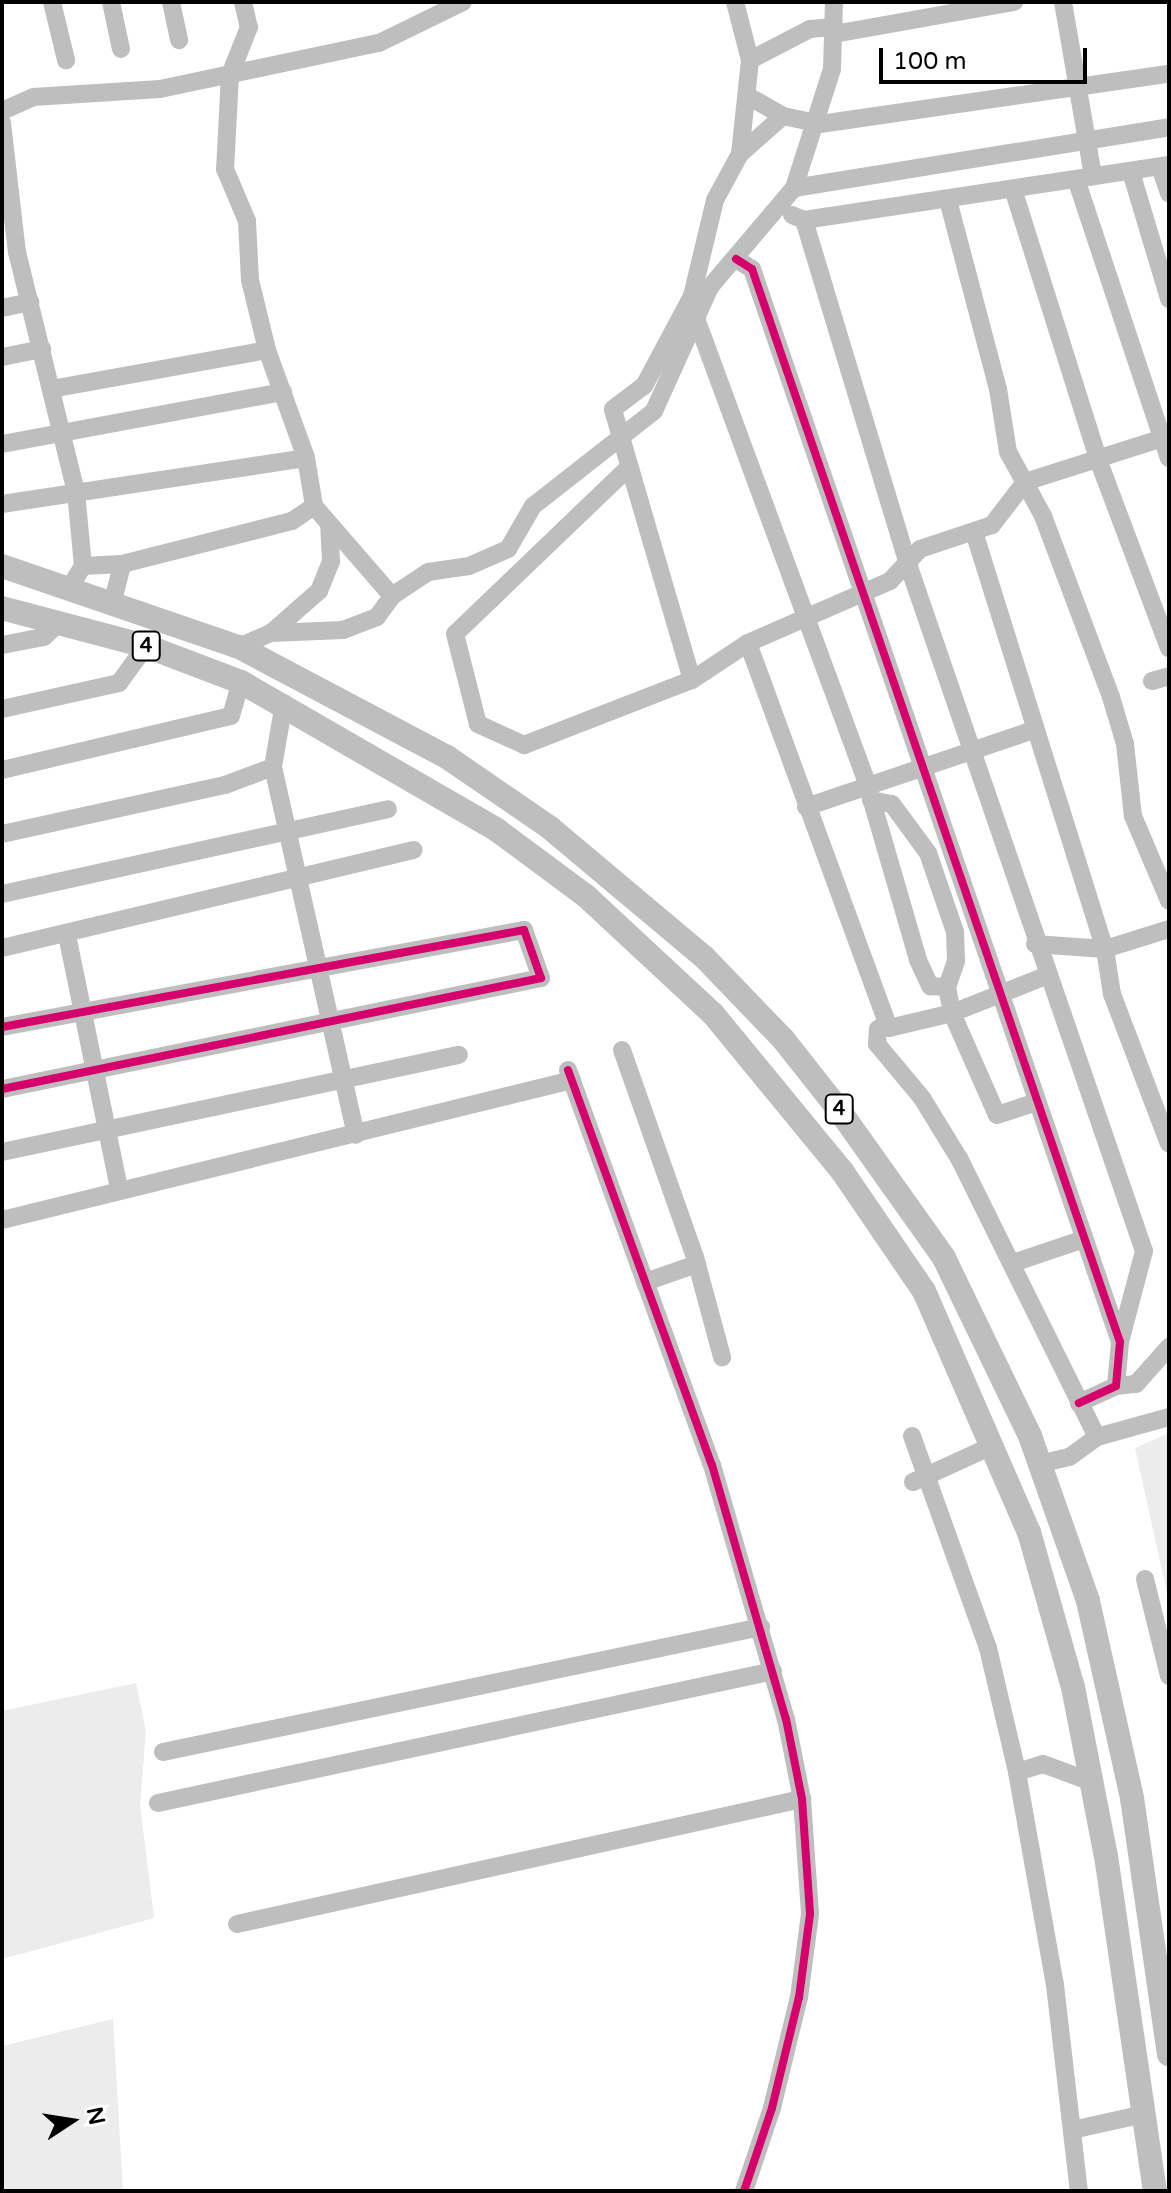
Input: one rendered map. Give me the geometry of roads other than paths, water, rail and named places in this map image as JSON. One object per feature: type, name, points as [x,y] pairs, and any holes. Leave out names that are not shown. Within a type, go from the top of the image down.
[{"type":"highway","name":"4","points":[[2,566],[76,576],[113,601],[239,647],[447,757],[560,836],[714,967],[839,1110],[944,1258],[1039,1464],[1088,1601],[1115,1714],[1169,2054]]},
{"type":"highway","name":"4","points":[[2,608],[146,646],[241,682],[284,703],[497,830],[586,896],[713,1014],[842,1171],[924,1291],[994,1445],[1029,1532],[1073,1687],[1092,1782],[1154,2189]]},
{"type":"street","points":[[52,2],[66,60]]},
{"type":"street","points":[[111,2],[121,49]]},
{"type":"street","points":[[171,2],[179,40]]},
{"type":"street","points":[[243,2],[249,27],[230,75],[225,169],[247,221],[250,280],[267,350],[306,458],[314,506],[329,527],[392,596]]},
{"type":"street","points":[[2,111],[33,97],[73,90],[160,89],[379,43],[463,2]]},
{"type":"street","points":[[735,2],[750,60],[740,154]]},
{"type":"street","points":[[271,633],[343,630],[377,617],[392,596],[428,572],[469,566],[508,549],[533,506],[619,442],[654,411],[710,287],[779,210],[794,188],[820,124],[834,30],[834,2]]},
{"type":"street","points":[[750,60],[810,29],[834,30],[1014,2]]},
{"type":"street","points":[[1063,2],[1085,137],[1085,178],[1166,437],[1169,458]]},
{"type":"street","points":[[748,96],[783,116],[820,124],[1169,74]]},
{"type":"street","points":[[692,680],[619,442],[613,409],[644,386],[692,296],[715,200],[740,154],[783,116]]},
{"type":"street","points":[[2,123],[10,253],[30,302],[59,432],[76,492],[76,576],[292,521],[314,506]]},
{"type":"street","points":[[794,188],[1085,137],[1169,127]]},
{"type":"street","points":[[779,210],[804,220],[1165,166],[1169,193]]},
{"type":"street","points":[[1131,172],[1169,299]]},
{"type":"street","points":[[1013,189],[1099,462],[1169,648]]},
{"type":"street","points":[[948,200],[998,389],[1008,452],[1025,482],[1111,697],[1125,744],[1133,816],[1169,901]]},
{"type":"street","points":[[804,220],[909,567],[974,747],[1035,944],[1144,1251],[1120,1342],[1116,1386]]},
{"type":"street","points":[[736,259],[752,269],[1001,991],[1081,1240],[1120,1342]]},
{"type":"street","points":[[2,308],[30,302]]},
{"type":"street","points":[[697,321],[869,792],[918,960],[930,986],[947,987]]},
{"type":"street","points":[[2,357],[42,349]]},
{"type":"street","points":[[51,389],[267,350]]},
{"type":"street","points":[[2,444],[283,392]]},
{"type":"street","points":[[627,469],[455,634],[478,724],[524,745],[692,680],[748,643],[909,567],[920,549],[974,532],[1007,513],[1025,482],[1099,462],[1166,437]]},
{"type":"street","points":[[2,504],[306,458]]},
{"type":"street","points":[[239,647],[271,633],[319,591],[331,561],[329,527]]},
{"type":"street","points":[[974,532],[1033,730],[1105,949],[1112,994],[1169,1144]]},
{"type":"street","points":[[113,601],[122,564]]},
{"type":"street","points":[[2,645],[44,637],[60,622]]},
{"type":"street","points":[[748,643],[889,1028],[952,1013],[1001,991],[1046,976]]},
{"type":"street","points":[[2,709],[119,683],[146,646]]},
{"type":"street","points":[[2,770],[231,716],[241,682]]},
{"type":"street","points":[[284,703],[273,767],[322,969],[356,1135]]},
{"type":"street","points":[[806,807],[869,792],[923,763],[1033,730]]},
{"type":"street","points":[[2,834],[225,785],[273,767]]},
{"type":"street","points":[[869,792],[892,804],[928,853],[955,932],[956,961],[947,987],[952,1013],[997,1115],[1035,1103]]},
{"type":"street","points":[[2,894],[388,809]]},
{"type":"street","points":[[2,948],[299,880],[414,850]]},
{"type":"street","points":[[1035,944],[1105,949],[1169,929]]},
{"type":"street","points":[[2,1027],[524,930],[541,978],[2,1089]]},
{"type":"street","points":[[67,935],[119,1188]]},
{"type":"street","points":[[1145,937],[1169,946]]},
{"type":"street","points":[[887,1023],[878,1029],[877,1044],[922,1098],[1013,1263],[1097,1437]]},
{"type":"street","points":[[622,1050],[697,1264],[722,1357]]},
{"type":"street","points":[[2,1152],[459,1055]]},
{"type":"street","points":[[2,1220],[119,1188],[356,1135],[570,1075],[712,1465],[773,1671],[802,1799],[810,1914],[799,1997],[772,2108],[744,2191]]},
{"type":"street","points":[[1013,1263],[1081,1240]]},
{"type":"street","points":[[645,1282],[697,1264]]},
{"type":"street","points":[[1079,1403],[1116,1386],[1136,1384],[1169,1347]]},
{"type":"street","points":[[1039,1464],[1069,1457],[1097,1437],[1169,1417]]},
{"type":"street","points":[[912,1436],[931,1474],[988,1648],[1017,1772],[1055,1985],[1079,2191]]},
{"type":"street","points":[[913,1482],[994,1445]]},
{"type":"street","points":[[1145,1579],[1169,1676]]},
{"type":"street","points":[[163,1752],[761,1627]]},
{"type":"street","points":[[158,1803],[773,1671]]},
{"type":"street","points":[[1017,1772],[1043,1764],[1092,1782]]},
{"type":"street","points":[[237,1924],[802,1799]]},
{"type":"street","points":[[1072,2130],[1144,2114]]}]
